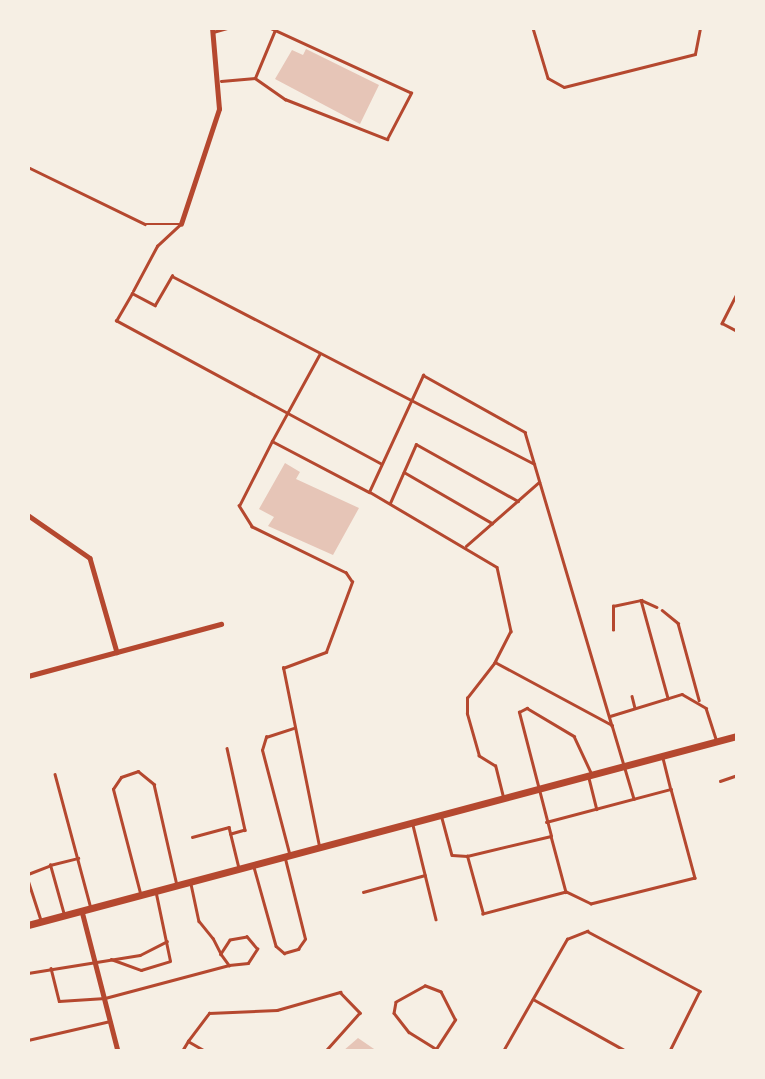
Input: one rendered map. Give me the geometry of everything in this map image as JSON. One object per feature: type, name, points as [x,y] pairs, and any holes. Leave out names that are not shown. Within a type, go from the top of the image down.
[{"type":"main road","points":[[28,925],[737,736]]},
{"type":"street","points":[[181,224],[213,136],[221,81],[213,30]]},
{"type":"street","points":[[28,515],[90,558],[117,652]]},
{"type":"street","points":[[28,676],[221,624]]},
{"type":"street","points":[[82,910],[118,1051]]},
{"type":"lane","points":[[213,30],[227,28]]},
{"type":"lane","points":[[533,28],[548,78],[564,87],[695,54],[700,28]]},
{"type":"lane","points":[[221,81],[255,78],[285,99],[387,139],[411,93],[273,29],[255,78]]},
{"type":"lane","points":[[28,167],[145,225],[181,224]]},
{"type":"lane","points":[[181,224],[157,246],[116,321],[381,464]]},
{"type":"lane","points":[[132,293],[155,305],[172,276],[409,404],[534,464]]},
{"type":"lane","points":[[737,294],[722,323],[737,331]]},
{"type":"lane","points":[[319,355],[239,506],[243,520],[346,573],[352,582],[326,652],[283,668],[319,846]]},
{"type":"lane","points":[[369,492],[423,375],[517,423],[534,464],[634,799]]},
{"type":"lane","points":[[272,441],[390,503],[466,546],[497,567],[510,631],[495,662],[467,698],[467,714],[479,756],[495,766],[503,797]]},
{"type":"lane","points":[[390,503],[416,444],[518,501]]},
{"type":"lane","points":[[404,472],[492,523]]},
{"type":"lane","points":[[466,546],[539,482]]},
{"type":"lane","points":[[613,629],[613,606],[641,600],[657,607]]},
{"type":"lane","points":[[641,600],[668,698]]},
{"type":"lane","points":[[662,610],[678,623],[699,700],[717,742]]},
{"type":"lane","points":[[495,662],[612,725]]},
{"type":"lane","points":[[610,716],[681,694],[699,700]]},
{"type":"lane","points":[[632,696],[635,708]]},
{"type":"lane","points":[[566,892],[517,716],[523,708],[580,742],[597,809]]},
{"type":"lane","points":[[253,864],[276,946],[284,953],[298,949],[305,939],[262,750],[266,737],[295,728]]},
{"type":"lane","points":[[227,748],[245,830],[231,834]]},
{"type":"lane","points":[[467,856],[483,914],[566,892],[591,904],[695,878],[663,757]]},
{"type":"lane","points":[[140,895],[113,789],[121,777],[138,771],[153,784],[177,885]]},
{"type":"lane","points":[[55,774],[91,908]]},
{"type":"lane","points":[[720,781],[737,775]]},
{"type":"lane","points":[[546,822],[671,789]]},
{"type":"lane","points":[[441,814],[452,855],[467,856],[551,836]]},
{"type":"lane","points":[[412,822],[436,919]]},
{"type":"lane","points":[[192,837],[229,827],[239,868]]},
{"type":"lane","points":[[28,874],[78,858]]},
{"type":"lane","points":[[50,866],[64,915]]},
{"type":"lane","points":[[363,892],[425,875]]},
{"type":"lane","points":[[28,880],[41,921]]},
{"type":"lane","points":[[190,881],[199,921],[229,965]]},
{"type":"lane","points":[[110,958],[156,970],[170,961],[155,890]]},
{"type":"lane","points":[[503,1051],[567,939],[587,931],[700,991],[670,1051]]},
{"type":"lane","points":[[51,968],[59,1002],[104,998],[256,956],[254,941],[230,940],[221,954]]},
{"type":"lane","points":[[28,973],[149,953],[167,941]]},
{"type":"lane","points":[[425,986],[441,992],[454,1020],[437,1050],[394,1013],[408,992],[425,986]]},
{"type":"lane","points":[[182,1051],[209,1013],[277,1010],[340,992],[360,1013],[326,1051]]},
{"type":"lane","points":[[533,999],[626,1051]]},
{"type":"lane","points":[[28,1040],[110,1021]]},
{"type":"lane","points":[[188,1041],[205,1051]]},
{"type":"building","points":[[306,49],[379,85],[360,124],[275,79],[292,50],[303,55]]},
{"type":"building","points":[[285,463],[300,472],[296,479],[359,508],[333,555],[268,526],[274,517],[259,509]]},
{"type":"building","points":[[358,1038],[377,1051],[343,1051]]}]
